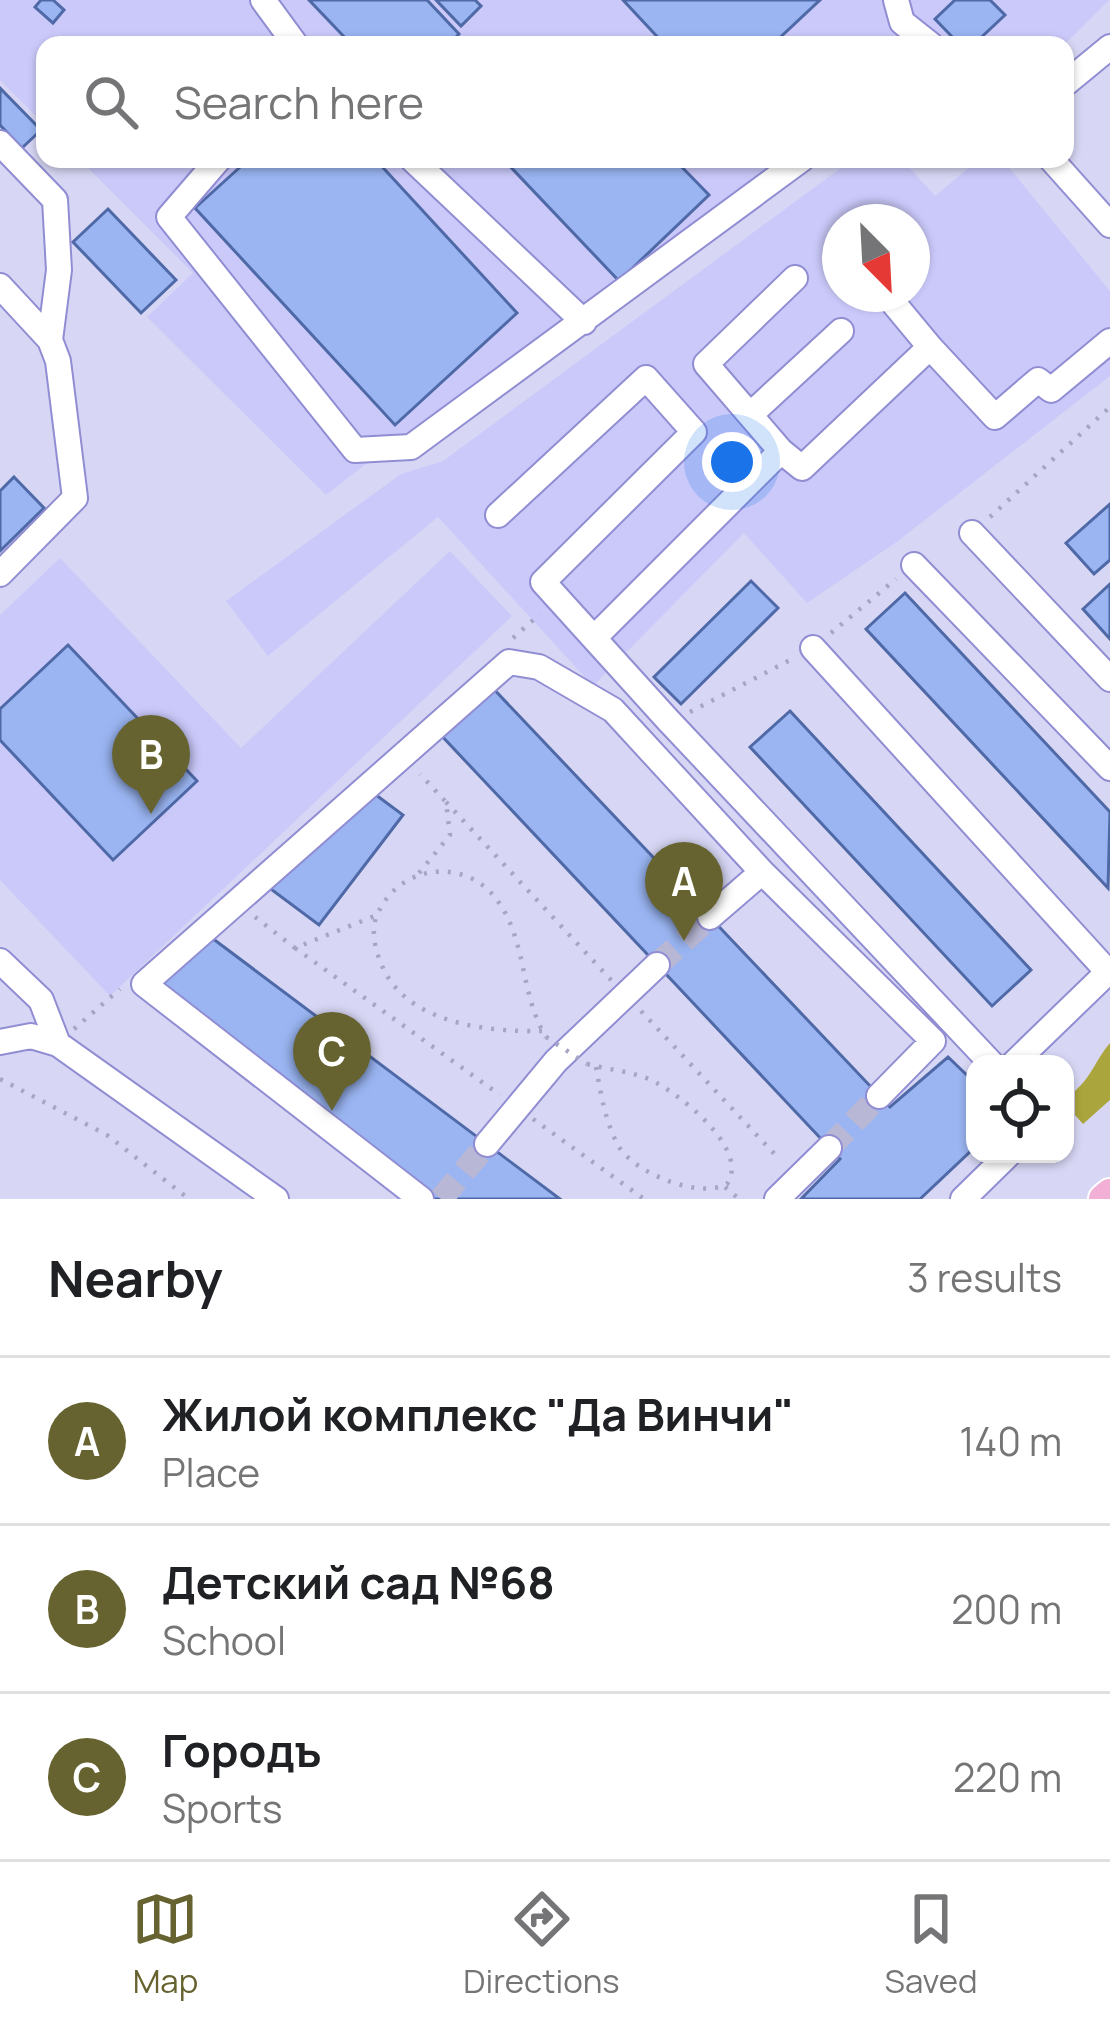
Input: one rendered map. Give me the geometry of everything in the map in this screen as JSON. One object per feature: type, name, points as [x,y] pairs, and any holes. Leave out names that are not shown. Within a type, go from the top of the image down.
[{"type":"street","points":[[263,0],[289,36]]},
{"type":"street","points":[[896,0],[902,22],[920,36]]},
{"type":"street","points":[[1074,77],[1110,47]]},
{"type":"street","points":[[0,143],[55,200],[59,270],[50,340]]},
{"type":"street","points":[[211,168],[169,218],[355,450],[411,447],[790,168]]},
{"type":"street","points":[[421,168],[584,322]]},
{"type":"street","points":[[1059,168],[1110,225]]},
{"type":"street","points":[[794,278],[706,364],[802,468],[930,347]]},
{"type":"street","points":[[0,286],[50,340],[58,361],[75,498],[0,574]]},
{"type":"street","points":[[901,312],[995,417],[1038,380],[1052,390],[1110,341]]},
{"type":"street","points":[[750,415],[841,331]]},
{"type":"street","points":[[498,515],[646,378],[694,432],[543,582],[984,1055]]},
{"type":"street","points":[[595,638],[782,451]]},
{"type":"street","points":[[972,533],[1110,679]]},
{"type":"street","points":[[914,565],[1110,768]]},
{"type":"street","points":[[813,648],[1109,971],[1022,1055]]},
{"type":"street","points":[[421,1199],[144,983],[509,662],[539,667],[613,710],[762,872],[933,1041],[879,1096]]},
{"type":"street","points":[[710,917],[762,872]]},
{"type":"street","points":[[0,961],[41,1000],[58,1044]]},
{"type":"street","points":[[487,1144],[556,1061],[657,965]]},
{"type":"street","points":[[0,1042],[31,1036],[58,1044],[276,1199]]},
{"type":"street","points":[[777,1199],[829,1148]]},
{"type":"street","points":[[963,1199],[1000,1163]]},
{"type":"path","points":[[667,719],[738,689],[813,648]]},
{"type":"path","points":[[404,755],[446,802],[450,835],[419,873],[396,888],[377,915],[374,941],[383,970],[400,993],[435,1016],[471,1026],[544,1034]]},
{"type":"path","points":[[419,873],[469,875],[496,898],[510,922],[533,1017],[544,1034],[587,1064],[645,1077],[695,1109],[713,1129],[729,1161],[731,1178],[725,1187],[702,1199]]},
{"type":"path","points":[[295,948],[644,1199]]},
{"type":"path","points":[[596,1066],[607,1119],[622,1151],[657,1182],[691,1197]]},
{"type":"path","points":[[0,1079],[107,1135],[189,1199]]},
{"type":"path","points":[[725,1187],[739,1199]]},
{"type":"shaded area","points":[[0,0],[1109,0],[1073,36],[36,36],[36,116],[0,80]]},
{"type":"shaded area","points":[[88,168],[793,168],[432,443],[380,453],[326,495],[147,317],[193,273]]},
{"type":"shaded area","points":[[841,168],[910,168],[935,196],[968,168],[1009,168],[1110,291],[1110,376],[898,541],[807,603],[744,533],[593,686],[438,517],[268,656],[226,601],[401,474],[443,461]]},
{"type":"shaded area","points":[[450,551],[512,616],[110,996],[0,880],[0,615],[60,558],[241,748]]},
{"type":"shaded area","points":[[1110,1043],[1110,1100],[1083,1124],[1075,1115],[1075,1091]]},
{"type":"building","points":[[41,0],[53,0],[64,10],[53,23],[35,7]]},
{"type":"building","points":[[309,0],[427,0],[459,34],[457,36],[343,36]]},
{"type":"building","points":[[436,0],[475,0],[481,6],[461,26]]},
{"type":"building","points":[[623,0],[820,0],[782,36],[657,36]]},
{"type":"building","points":[[955,0],[990,0],[1005,15],[983,36],[951,36],[935,19]]},
{"type":"building","points":[[0,88],[36,125],[36,135],[22,148],[0,125]]},
{"type":"building","points":[[239,168],[383,168],[517,313],[395,425],[195,208]]},
{"type":"building","points":[[512,168],[683,168],[709,195],[619,281]]},
{"type":"building","points":[[108,209],[176,280],[141,313],[73,242]]},
{"type":"building","points":[[14,477],[44,508],[0,551],[0,491]]},
{"type":"building","points":[[1110,504],[1110,560],[1094,574],[1066,543]]},
{"type":"building","points":[[751,581],[778,608],[681,704],[654,677]]},
{"type":"building","points":[[1110,584],[1110,639],[1083,609]]},
{"type":"building","points":[[905,593],[1110,812],[1108,888],[866,629]]},
{"type":"building","points":[[68,645],[197,781],[113,860],[0,740],[0,709]]},
{"type":"building","points":[[488,683],[890,1107],[948,1057],[966,1074],[966,1156],[920,1199],[801,1199],[840,1159],[439,733]]},
{"type":"building","points":[[790,711],[1031,970],[992,1006],[750,747]]},
{"type":"building","points":[[368,789],[403,815],[319,925],[260,881]]},
{"type":"building","points":[[212,938],[560,1199],[429,1199],[151,990]]},
{"type":"tunnel","points":[[657,965],[710,917]]},
{"type":"tunnel","points":[[829,1148],[879,1096]]},
{"type":"tunnel","points":[[441,1199],[487,1144]]},
{"type":"place","name":"Детский сад №68","points":[[151,814]]},
{"type":"place","name":"Жилой комплекс \"Да Винчи\"","points":[[684,941]]},
{"type":"place","name":"Городъ","points":[[332,1111]]}]
